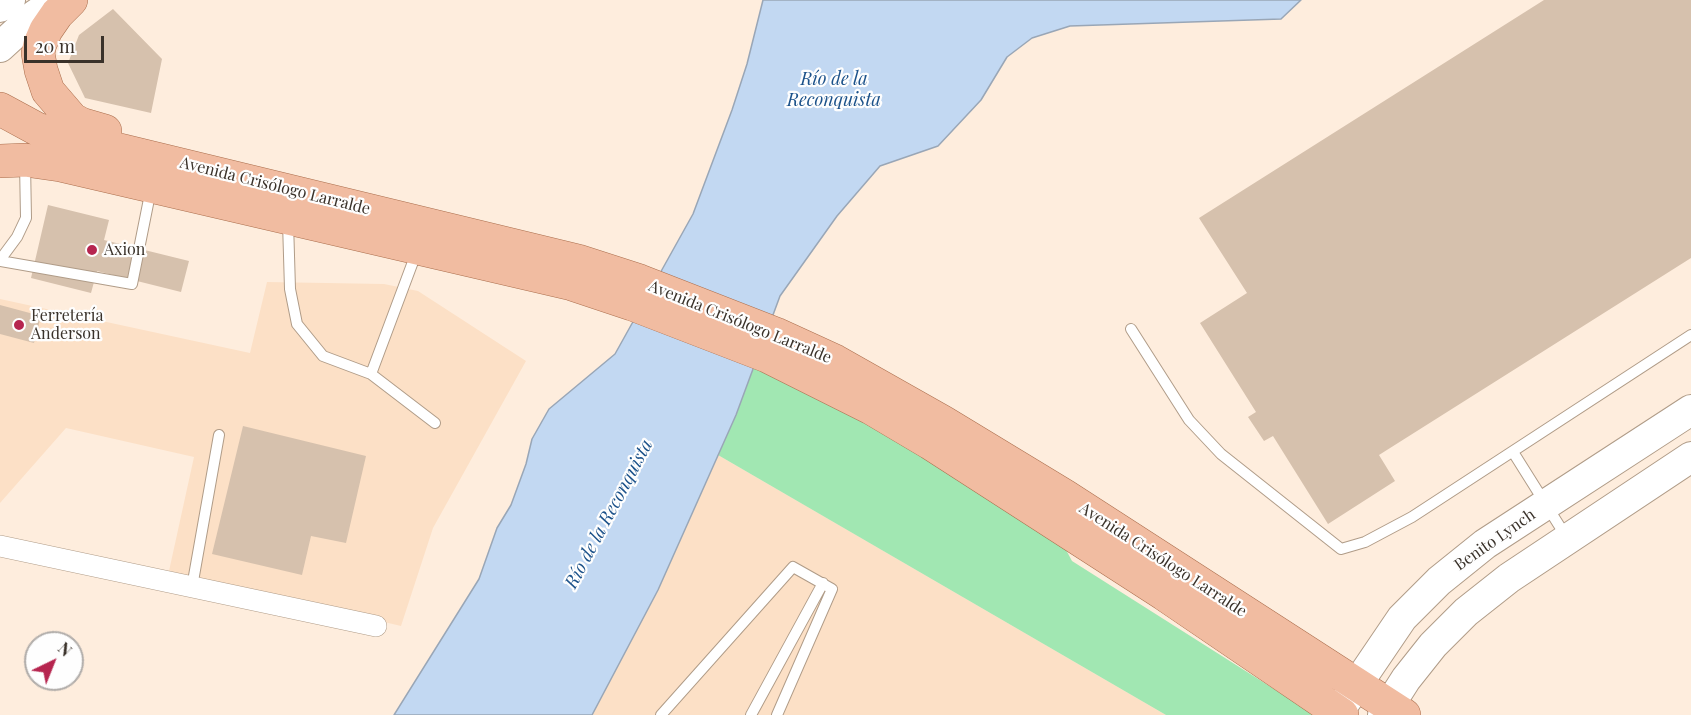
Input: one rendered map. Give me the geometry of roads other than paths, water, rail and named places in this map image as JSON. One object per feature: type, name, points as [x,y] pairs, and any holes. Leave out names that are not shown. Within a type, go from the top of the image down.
[{"type":"main road","points":[[71,0],[57,14],[40,44],[38,53],[48,91],[72,119],[109,132],[151,171]]},
{"type":"main road","name":"Avenida Crisólogo Larralde","points":[[0,109],[37,129],[287,218],[418,249],[471,248]]},
{"type":"main road","name":"Avenida Crisólogo Larralde","points":[[13,161],[151,171],[471,248],[578,261],[640,281],[776,334],[835,361],[1155,588],[1340,714]]},
{"type":"main road","name":"Avenida Crisólogo Larralde","points":[[937,433],[1065,496],[1355,684],[1392,712]]},
{"type":"street","points":[[0,7],[10,0]]},
{"type":"street","points":[[0,47],[35,15],[58,0]]},
{"type":"street","name":"Benito Lynch","points":[[1340,714],[1355,684],[1402,618],[1439,581],[1485,544],[1691,410]]},
{"type":"street","points":[[1392,712],[1406,679],[1433,645],[1466,612],[1509,578],[1691,457]]},
{"type":"street","points":[[0,546],[376,626]]},
{"type":"lane","points":[[13,161],[26,218],[17,237],[0,260],[132,284],[151,171]]},
{"type":"lane","points":[[287,218],[290,289],[297,324],[323,356],[371,374],[435,423]]},
{"type":"lane","points":[[371,374],[418,249]]},
{"type":"lane","points":[[1131,329],[1189,420],[1221,454],[1341,549],[1365,542],[1412,517],[1691,335]]},
{"type":"lane","points":[[192,587],[219,435]]},
{"type":"lane","points":[[1513,452],[1568,539]]},
{"type":"lane","points":[[661,715],[793,567],[832,589],[777,715]]},
{"type":"lane","points":[[751,715],[823,583]]},
{"type":"water","name":"Río de la Reconquista","points":[[763,0],[1301,0],[1281,19],[1070,26],[1032,38],[1007,57],[981,100],[938,146],[880,166],[837,216],[780,296],[736,415],[658,590],[592,715],[394,715],[479,579],[497,528],[511,505],[526,464],[532,439],[549,409],[615,354],[693,214],[732,110],[747,64]]},
{"type":"place","name":"Axion","points":[[92,250]]},
{"type":"place","name":"Ferretería Anderson","points":[[19,325]]}]
